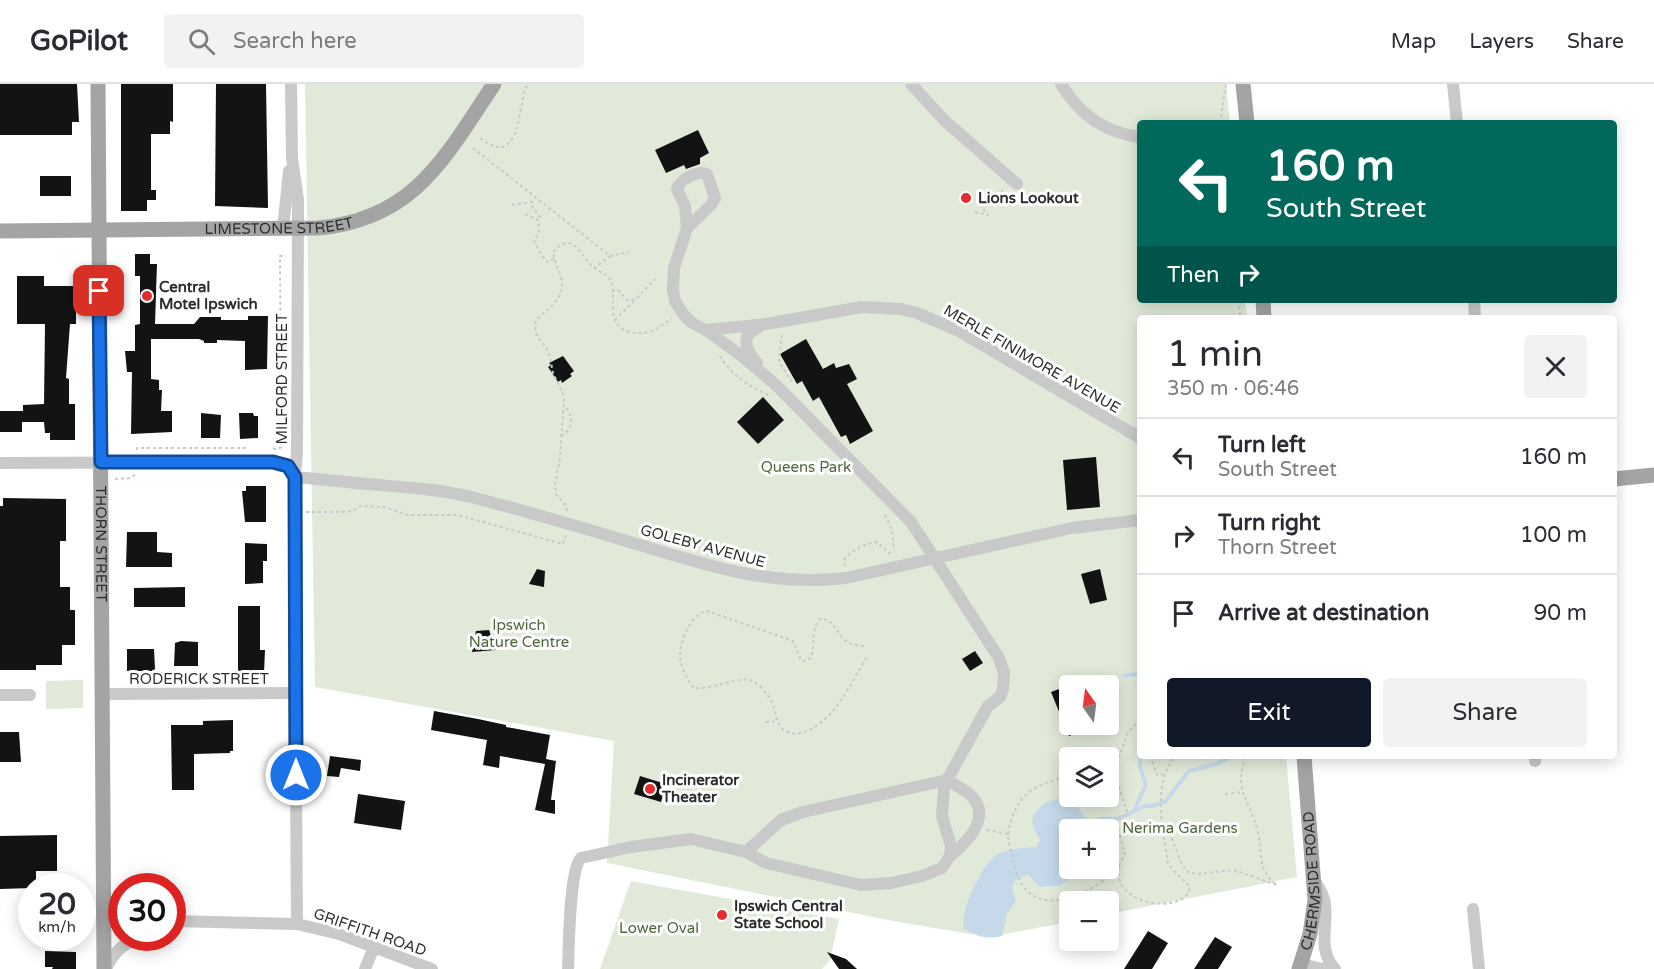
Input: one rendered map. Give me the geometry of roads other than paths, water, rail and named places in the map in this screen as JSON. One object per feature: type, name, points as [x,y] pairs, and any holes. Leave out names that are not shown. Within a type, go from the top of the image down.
[{"type":"main road","name":"THORN STREET","points":[[98,84],[105,969]]},
{"type":"main road","name":"LIMESTONE STREET","points":[[0,231],[298,229],[331,227],[362,220],[405,198],[420,186],[443,161],[494,84]]},
{"type":"main road","points":[[1244,84],[1247,120]]},
{"type":"main road","points":[[1617,479],[1654,475]]},
{"type":"main road","name":"CHERMSIDE ROAD","points":[[1300,966],[1313,922],[1314,880],[1304,759]]},
{"type":"street","name":"MILFORD STREET","points":[[291,84],[292,158],[298,200],[297,452],[294,512],[297,924]]},
{"type":"street","points":[[911,84],[945,121],[1015,182]]},
{"type":"street","points":[[1061,84],[1071,101],[1090,118],[1107,129],[1126,136],[1137,137]]},
{"type":"street","points":[[1453,84],[1457,120]]},
{"type":"street","name":"MILFORD STREET","points":[[282,229],[292,158]]},
{"type":"street","points":[[687,228],[674,268],[675,301],[683,314],[692,323],[706,330],[774,391],[911,522],[999,658],[1004,673],[1000,697],[988,706],[947,780],[942,816],[951,846],[950,856]]},
{"type":"street","name":"MERLE FINIMORE AVENUE","points":[[706,330],[766,324],[845,308],[901,309],[917,313],[959,331],[1137,436]]},
{"type":"street","points":[[766,324],[748,334],[747,347],[774,391]]},
{"type":"street","points":[[0,463],[273,462],[288,466],[295,477]]},
{"type":"street","name":"GOLEBY AVENUE","points":[[295,477],[444,492],[569,524],[745,575],[791,581],[847,578],[933,557],[1072,528],[1137,520]]},
{"type":"street","name":"RODERICK STREET","points":[[103,694],[296,693]]},
{"type":"street","points":[[0,695],[30,695]]},
{"type":"street","points":[[568,969],[572,887],[578,861],[588,855],[691,839],[746,852],[766,863],[861,885],[891,883],[922,876],[942,868],[950,856],[972,835],[978,819],[978,809],[974,799],[947,780],[803,812],[781,820],[746,852]]},
{"type":"street","points":[[1314,880],[1325,904],[1324,951],[1328,961],[1335,969]]},
{"type":"street","points":[[1473,909],[1479,969]]},
{"type":"street","points":[[104,920],[108,920]]},
{"type":"street","name":"GRIFFITH ROAD","points":[[186,923],[297,924],[318,928],[432,969]]},
{"type":"street","points":[[365,969],[374,947]]},
{"type":"street","points":[[105,969],[118,951]]},
{"type":"street","points":[[1300,966],[1323,969]]},
{"type":"water","points":[[1057,799],[1059,800],[1059,807],[1077,807],[1086,819],[1059,819],[1059,879],[1070,879],[1059,886],[1040,887],[1028,875],[1016,879],[1012,888],[1016,901],[1007,914],[1002,936],[982,937],[964,929],[965,912],[972,890],[989,861],[1005,851],[1036,847],[1040,840],[1032,820],[1046,802]]},
{"type":"waterway","points":[[1125,675],[1137,674]]},
{"type":"waterway","points":[[1134,811],[1146,784],[1140,767],[1141,759]]},
{"type":"waterway","points":[[1118,819],[1145,806],[1165,802],[1189,771],[1226,759]]},
{"type":"place","name":"Lions Lookout","points":[[966,198]]},
{"type":"place","name":"Central Motel Ipswich","points":[[147,296]]},
{"type":"place","name":"Incinerator Theater","points":[[650,789]]},
{"type":"place","name":"Ipswich Central State School","points":[[722,915]]},
{"type":"park label","name":"Queens Park","points":[[806,467]]},
{"type":"park label","name":"Ipswich Nature Centre","points":[[519,634]]},
{"type":"park label","name":"Nerima Gardens","points":[[1180,828]]},
{"type":"park label","name":"Lower Oval","points":[[659,928]]}]
